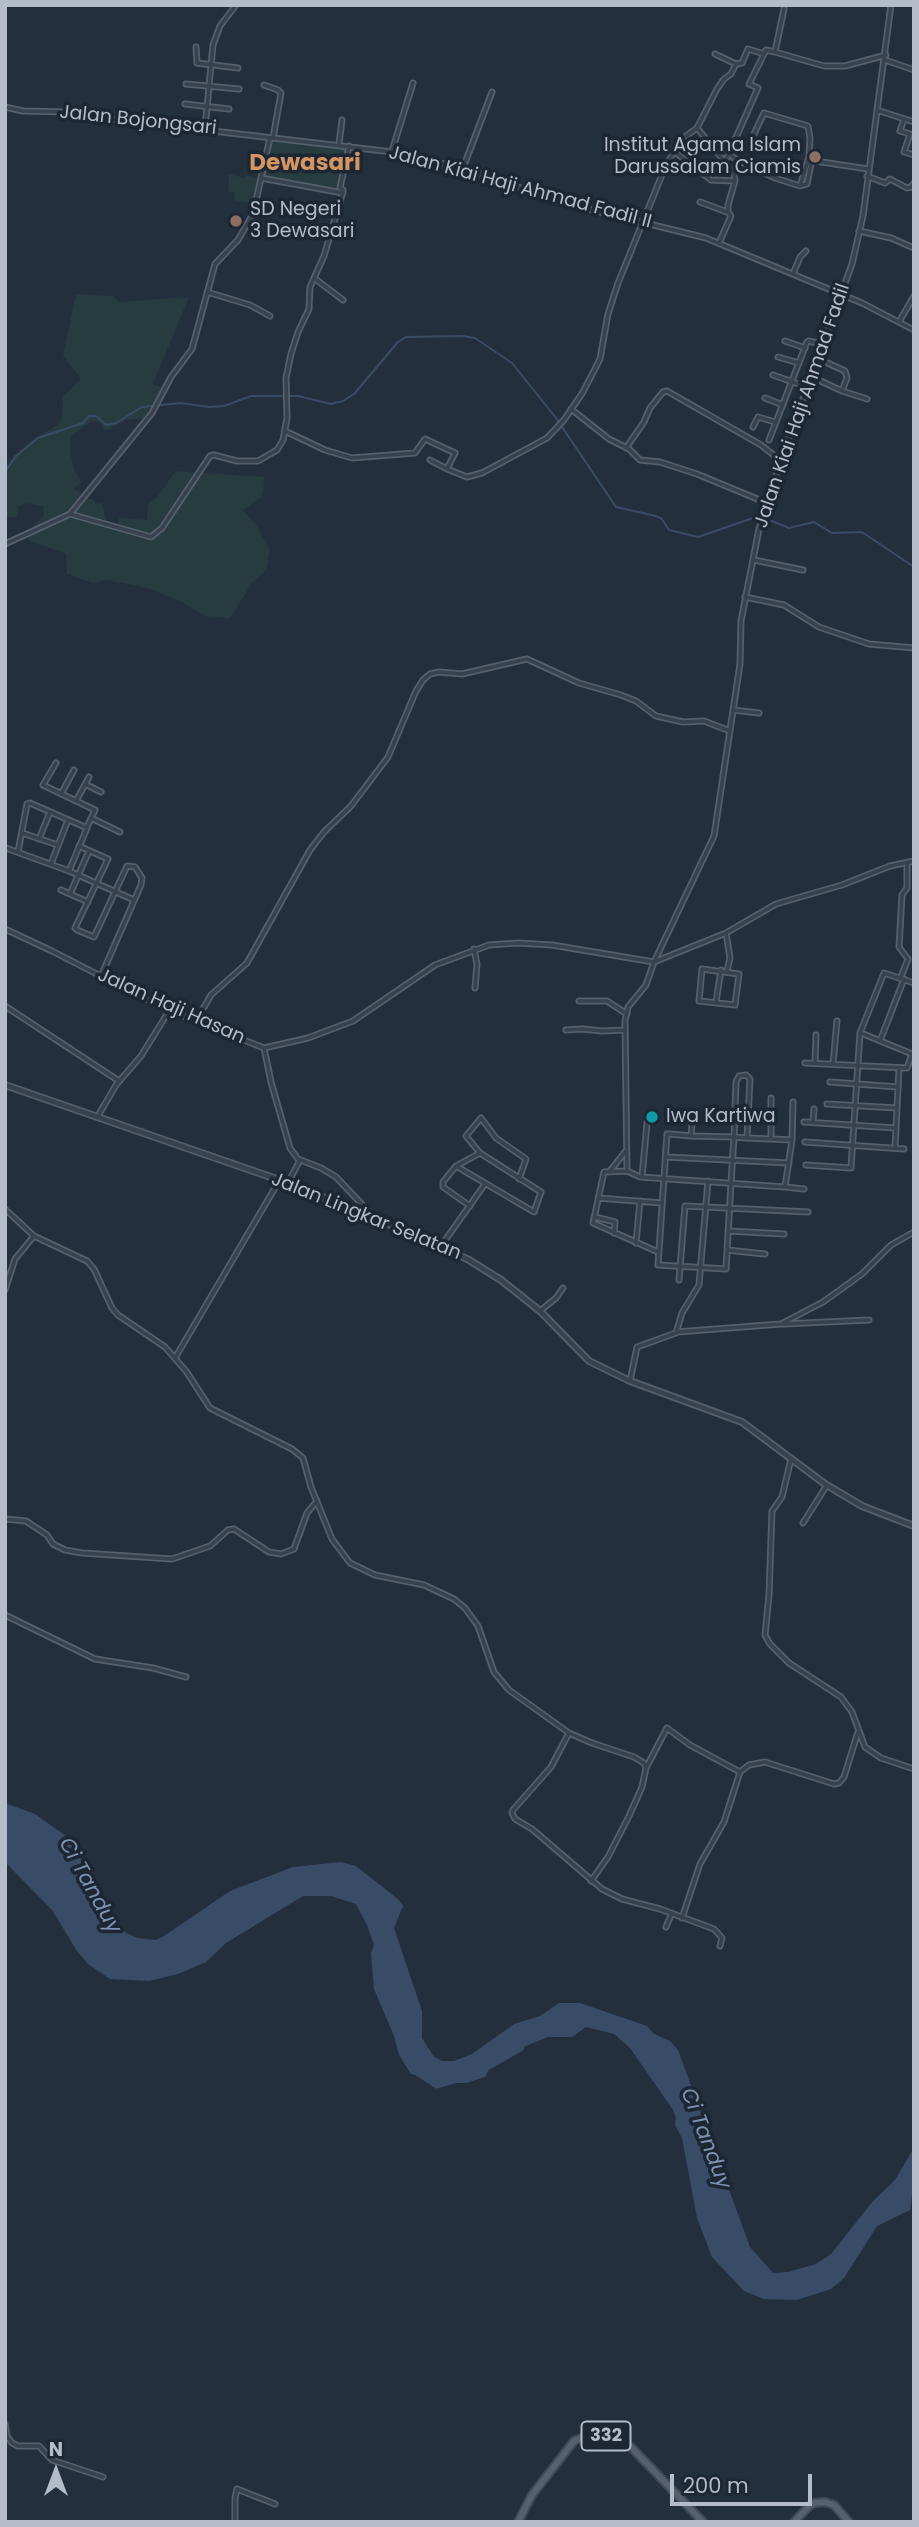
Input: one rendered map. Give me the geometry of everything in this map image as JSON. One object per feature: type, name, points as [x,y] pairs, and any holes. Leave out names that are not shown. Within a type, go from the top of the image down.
[{"type":"main road","name":"332","points":[[518,2522],[531,2495],[574,2441],[583,2436],[594,2435],[609,2437],[631,2447],[703,2522]]},
{"type":"main road","points":[[794,2522],[809,2506],[820,2502],[834,2505],[849,2522]]},
{"type":"street","points":[[205,128],[217,30],[236,5]]},
{"type":"street","name":"Jalan Kiai Haji Ahmad Fadil","points":[[627,1014],[646,985],[654,962],[714,836],[740,664],[741,621],[745,597],[763,514],[842,295],[859,231],[891,5]]},
{"type":"street","points":[[775,52],[784,9]]},
{"type":"street","points":[[196,47],[196,62],[238,68]]},
{"type":"street","points":[[715,54],[736,64],[742,63],[748,49],[764,54]]},
{"type":"street","points":[[725,162],[758,88],[749,83],[766,50],[814,64],[832,66],[885,58],[914,70]]},
{"type":"street","points":[[430,460],[466,477],[478,475],[547,438],[564,420],[583,392],[600,359],[608,314],[618,283],[666,165],[682,139],[698,128],[717,89],[736,64]]},
{"type":"street","points":[[392,151],[413,83]]},
{"type":"street","points":[[186,84],[239,89]]},
{"type":"street","points":[[5,544],[70,514],[144,425],[167,383],[192,349],[215,264],[238,240],[251,218],[281,93],[264,85]]},
{"type":"street","points":[[463,168],[492,92]]},
{"type":"street","points":[[185,104],[229,109]]},
{"type":"street","name":"Jalan Bojongsari","points":[[5,107],[23,111],[68,112],[272,138]]},
{"type":"street","points":[[877,110],[914,122]]},
{"type":"street","points":[[754,134],[764,113],[808,126],[809,157],[800,186]]},
{"type":"street","points":[[904,119],[900,131],[910,134],[904,152],[914,155]]},
{"type":"street","points":[[339,145],[342,120]]},
{"type":"street","points":[[698,128],[715,153],[734,173],[727,205],[731,216],[719,243]]},
{"type":"street","name":"Jalan Kiai Haji Ahmad Fadil II","points":[[272,138],[392,151],[495,177],[542,197],[719,243],[842,295],[914,330]]},
{"type":"street","points":[[70,514],[151,537],[162,528],[210,456],[237,461],[261,461],[277,450],[285,431],[288,396],[286,378],[291,354],[309,309],[309,289],[324,256],[343,193],[340,188],[349,145]]},
{"type":"street","points":[[675,152],[711,180],[733,181]]},
{"type":"street","points":[[729,152],[734,158],[773,177],[800,186],[807,184],[811,164],[815,161],[868,169]]},
{"type":"street","points":[[867,176],[885,183],[890,179],[908,188],[914,183]]},
{"type":"street","points":[[261,178],[343,193]]},
{"type":"street","points":[[700,202],[728,212]]},
{"type":"street","points":[[859,231],[891,238],[914,248]]},
{"type":"street","points":[[793,274],[800,257],[806,251]]},
{"type":"street","points":[[314,278],[343,300]]},
{"type":"street","points":[[207,292],[250,305],[270,316]]},
{"type":"street","points":[[900,322],[914,296]]},
{"type":"street","points":[[785,341],[805,348]]},
{"type":"street","points":[[769,440],[809,341],[824,345]]},
{"type":"street","points":[[778,356],[799,363]]},
{"type":"street","points":[[819,359],[846,372],[847,378],[842,391]]},
{"type":"street","points":[[773,375],[808,387]]},
{"type":"street","points":[[812,377],[867,399]]},
{"type":"street","points":[[626,448],[650,408],[659,396],[667,391],[761,445],[781,460]]},
{"type":"street","points":[[765,398],[783,405]]},
{"type":"street","points":[[571,409],[640,460],[660,462],[697,474],[767,503]]},
{"type":"street","points":[[753,427],[758,417],[775,422]]},
{"type":"street","points":[[285,431],[325,450],[352,458],[416,453],[425,439],[455,453],[447,469]]},
{"type":"street","points":[[754,560],[803,570]]},
{"type":"street","points":[[745,597],[785,605],[819,627],[869,644],[914,648]]},
{"type":"street","points":[[196,1021],[211,995],[247,962],[310,850],[351,806],[388,757],[416,691],[430,674],[462,674],[527,659],[579,683],[628,698],[656,716],[683,722],[704,721],[730,731]]},
{"type":"street","points":[[733,710],[758,713]]},
{"type":"street","points":[[56,763],[43,785],[95,810],[69,871]]},
{"type":"street","points":[[61,794],[74,770]]},
{"type":"street","points":[[76,801],[89,777]]},
{"type":"street","points":[[85,784],[101,792]]},
{"type":"street","points":[[18,852],[27,804],[32,802],[87,828]]},
{"type":"street","points":[[39,839],[50,812]]},
{"type":"street","points":[[92,818],[120,832]]},
{"type":"street","points":[[50,864],[68,820]]},
{"type":"street","points":[[22,833],[58,845]]},
{"type":"street","points":[[79,846],[108,859],[75,928],[94,937],[125,868],[129,865],[135,867],[142,878],[101,976]]},
{"type":"street","points":[[6,848],[69,871],[134,900]]},
{"type":"street","points":[[70,894],[89,851]]},
{"type":"street","points":[[654,962],[726,933],[776,904],[914,861]]},
{"type":"street","points":[[880,1041],[908,959],[899,947],[902,895],[907,888],[907,863]]},
{"type":"street","points":[[61,890],[88,902]]},
{"type":"street","name":"Jalan Haji Hasan","points":[[5,929],[169,1010],[264,1048],[308,1038],[353,1021],[435,965],[489,945],[552,945],[654,962]]},
{"type":"street","points":[[726,933],[730,958],[727,971]]},
{"type":"street","points":[[474,949],[477,964],[475,988]]},
{"type":"street","points":[[701,970],[721,970],[739,974],[735,1004],[699,1001],[701,970]]},
{"type":"street","points":[[716,1003],[721,970]]},
{"type":"street","points":[[806,1165],[850,1168],[860,1032],[884,973],[914,983]]},
{"type":"street","points":[[579,1001],[607,1001],[627,1014],[627,1171]]},
{"type":"street","points":[[5,1006],[119,1081]]},
{"type":"street","points":[[98,1116],[169,1010]]},
{"type":"street","points":[[833,1065],[837,1021]]},
{"type":"street","points":[[566,1030],[625,1030]]},
{"type":"street","points":[[805,1063],[907,1068],[912,1054],[860,1032]]},
{"type":"street","points":[[814,1063],[816,1035]]},
{"type":"street","points":[[264,1048],[290,1148],[300,1160],[336,1177],[374,1217]]},
{"type":"street","points":[[895,1148],[899,1068]]},
{"type":"street","points":[[747,1138],[750,1079],[746,1075],[739,1076],[736,1082],[734,1138],[726,1269],[658,1265],[667,1134],[691,1136],[734,1138],[792,1140]]},
{"type":"street","points":[[830,1082],[898,1087]]},
{"type":"street","name":"Jalan Lingkar Selatan","points":[[5,1085],[227,1160],[374,1217],[469,1259],[540,1311],[589,1361],[630,1381],[742,1422],[827,1485],[862,1507],[914,1525]]},
{"type":"street","points":[[771,1098],[771,1139]]},
{"type":"street","points":[[785,1187],[792,1140],[793,1102]]},
{"type":"street","points":[[827,1104],[897,1108]]},
{"type":"street","points":[[813,1122],[814,1109]]},
{"type":"street","points":[[691,1136],[692,1112]]},
{"type":"street","points":[[735,1117],[748,1118]]},
{"type":"street","points":[[456,1166],[533,1213],[541,1192],[519,1179],[480,1153],[466,1136],[481,1118],[496,1138],[526,1159],[519,1179]]},
{"type":"street","points":[[804,1122],[896,1128]]},
{"type":"street","points":[[642,1177],[647,1123]]},
{"type":"street","points":[[805,1142],[904,1149]]},
{"type":"street","points":[[610,1171],[626,1150]]},
{"type":"street","points":[[470,1206],[443,1187],[443,1182],[456,1166],[480,1153]]},
{"type":"street","points":[[666,1157],[789,1163]]},
{"type":"street","points":[[288,1183],[300,1160]]},
{"type":"street","points":[[658,1252],[594,1224],[603,1174],[610,1171],[627,1171],[642,1177],[804,1189]]},
{"type":"street","points":[[175,1358],[279,1181]]},
{"type":"street","points":[[677,1332],[682,1312],[699,1285],[708,1181]]},
{"type":"street","points":[[441,1246],[485,1184]]},
{"type":"street","points":[[598,1198],[662,1203]]},
{"type":"street","points":[[636,1243],[640,1201]]},
{"type":"street","points":[[679,1280],[684,1206],[808,1212]]},
{"type":"street","points":[[5,1209],[34,1236],[87,1261],[118,1315],[165,1347],[210,1408],[292,1449],[303,1458],[307,1464],[311,1487],[332,1539],[350,1563],[375,1575],[424,1585],[454,1599],[465,1608],[478,1626],[494,1672],[509,1690],[569,1733],[634,1757],[644,1763],[646,1768]]},
{"type":"street","points":[[594,1217],[615,1222],[614,1233]]},
{"type":"street","points":[[728,1231],[785,1234]]},
{"type":"street","points":[[782,1324],[823,1302],[862,1274],[891,1245],[914,1232]]},
{"type":"street","points":[[5,1290],[16,1259],[34,1236]]},
{"type":"street","points":[[727,1250],[765,1254]]},
{"type":"street","points":[[540,1311],[556,1298],[562,1288]]},
{"type":"street","points":[[630,1381],[637,1347],[677,1332],[869,1320]]},
{"type":"street","points":[[791,1459],[782,1497],[772,1511],[765,1635],[789,1663],[841,1697],[852,1712],[865,1747],[881,1758],[914,1769]]},
{"type":"street","points":[[803,1523],[827,1485]]},
{"type":"street","points":[[5,1519],[26,1521],[47,1535],[53,1544],[65,1550],[82,1553],[172,1559],[209,1546],[228,1530],[234,1529],[269,1552],[281,1554],[294,1549],[307,1513],[317,1501]]},
{"type":"street","points":[[5,1615],[95,1659],[153,1668],[186,1677]]},
{"type":"street","points":[[591,1881],[608,1857],[629,1816],[642,1787],[646,1768],[667,1728],[690,1745],[740,1772]]},
{"type":"street","points":[[682,1918],[700,1864],[724,1822],[740,1772],[749,1765],[765,1762],[834,1784],[839,1783],[844,1777],[859,1730]]},
{"type":"street","points":[[569,1733],[551,1767],[512,1813],[515,1819],[532,1829],[591,1881],[622,1899],[697,1921],[714,1929],[722,1938],[720,1946]]},
{"type":"street","points":[[666,1927],[671,1915]]},
{"type":"street","points":[[5,2424],[7,2436],[12,2443],[18,2446],[38,2446],[52,2460],[103,2477]]},
{"type":"street","points":[[235,2522],[234,2498],[237,2489],[275,2504]]},
{"type":"green space","points":[[272,140],[347,147],[338,191],[263,177]]},
{"type":"green space","points":[[229,174],[259,179],[249,217],[252,203],[234,200],[235,193],[228,192]]},
{"type":"green space","points":[[76,294],[113,296],[119,302],[189,297],[153,384],[163,388],[143,418],[125,420],[111,429],[104,430],[103,425],[92,421],[71,436],[70,451],[74,470],[82,481],[74,489],[95,504],[102,503],[107,528],[117,531],[119,518],[147,520],[148,505],[176,471],[264,477],[260,498],[243,510],[257,526],[270,551],[266,570],[252,583],[230,618],[205,616],[180,601],[147,588],[107,580],[93,583],[67,574],[66,554],[28,540],[35,524],[44,516],[43,506],[26,503],[19,506],[16,517],[5,518],[6,464],[29,442],[57,425],[62,418],[63,397],[81,378],[63,356]]},
{"type":"water","points":[[5,1803],[35,1814],[73,1841],[99,1899],[126,1933],[138,1938],[156,1940],[230,1891],[293,1867],[341,1862],[356,1866],[403,1906],[394,1928],[422,2011],[422,2038],[434,2057],[442,2061],[454,2061],[472,2054],[514,2024],[540,2016],[559,2003],[580,2003],[647,2026],[654,2034],[670,2041],[678,2050],[750,2247],[773,2273],[816,2264],[831,2254],[873,2201],[895,2180],[914,2148],[910,2210],[877,2226],[844,2278],[831,2289],[797,2300],[764,2299],[744,2291],[712,2257],[697,2218],[682,2138],[675,2125],[673,2110],[630,2048],[614,2034],[586,2027],[572,2037],[548,2037],[501,2056],[493,2062],[485,2077],[466,2083],[452,2083],[411,2074],[399,2055],[374,1989],[371,1953],[374,1945],[367,1925],[356,1904],[331,1896],[303,1896],[226,1943],[206,1962],[178,1974],[149,1981],[110,1979],[88,1964],[52,1910],[5,1862]]},
{"type":"waterway","points":[[5,472],[16,456],[38,438],[83,423],[89,416],[96,416],[106,425],[116,423],[142,407],[181,403],[224,406],[251,396],[298,396],[331,404],[354,394],[398,342],[406,337],[462,336],[475,338],[512,363],[556,418],[616,507],[656,516],[662,519],[669,530],[698,537],[753,518],[772,521],[789,528],[814,522],[832,533],[862,532],[914,567]]},
{"type":"waterway","name":"Ci Tanduy","points":[[483,2068],[520,2047]]},
{"type":"waterway","name":"Ci Tanduy","points":[[419,2072],[437,2084],[454,2079]]},
{"type":"place","name":"Institut Agama Islam Darussalam Ciamis","points":[[815,157]]},
{"type":"place","name":"SD Negeri 3 Dewasari","points":[[236,221]]},
{"type":"place","name":"Iwa Kartiwa","points":[[652,1117]]},
{"type":"district","name":"Dewasari","points":[[305,164]]}]
